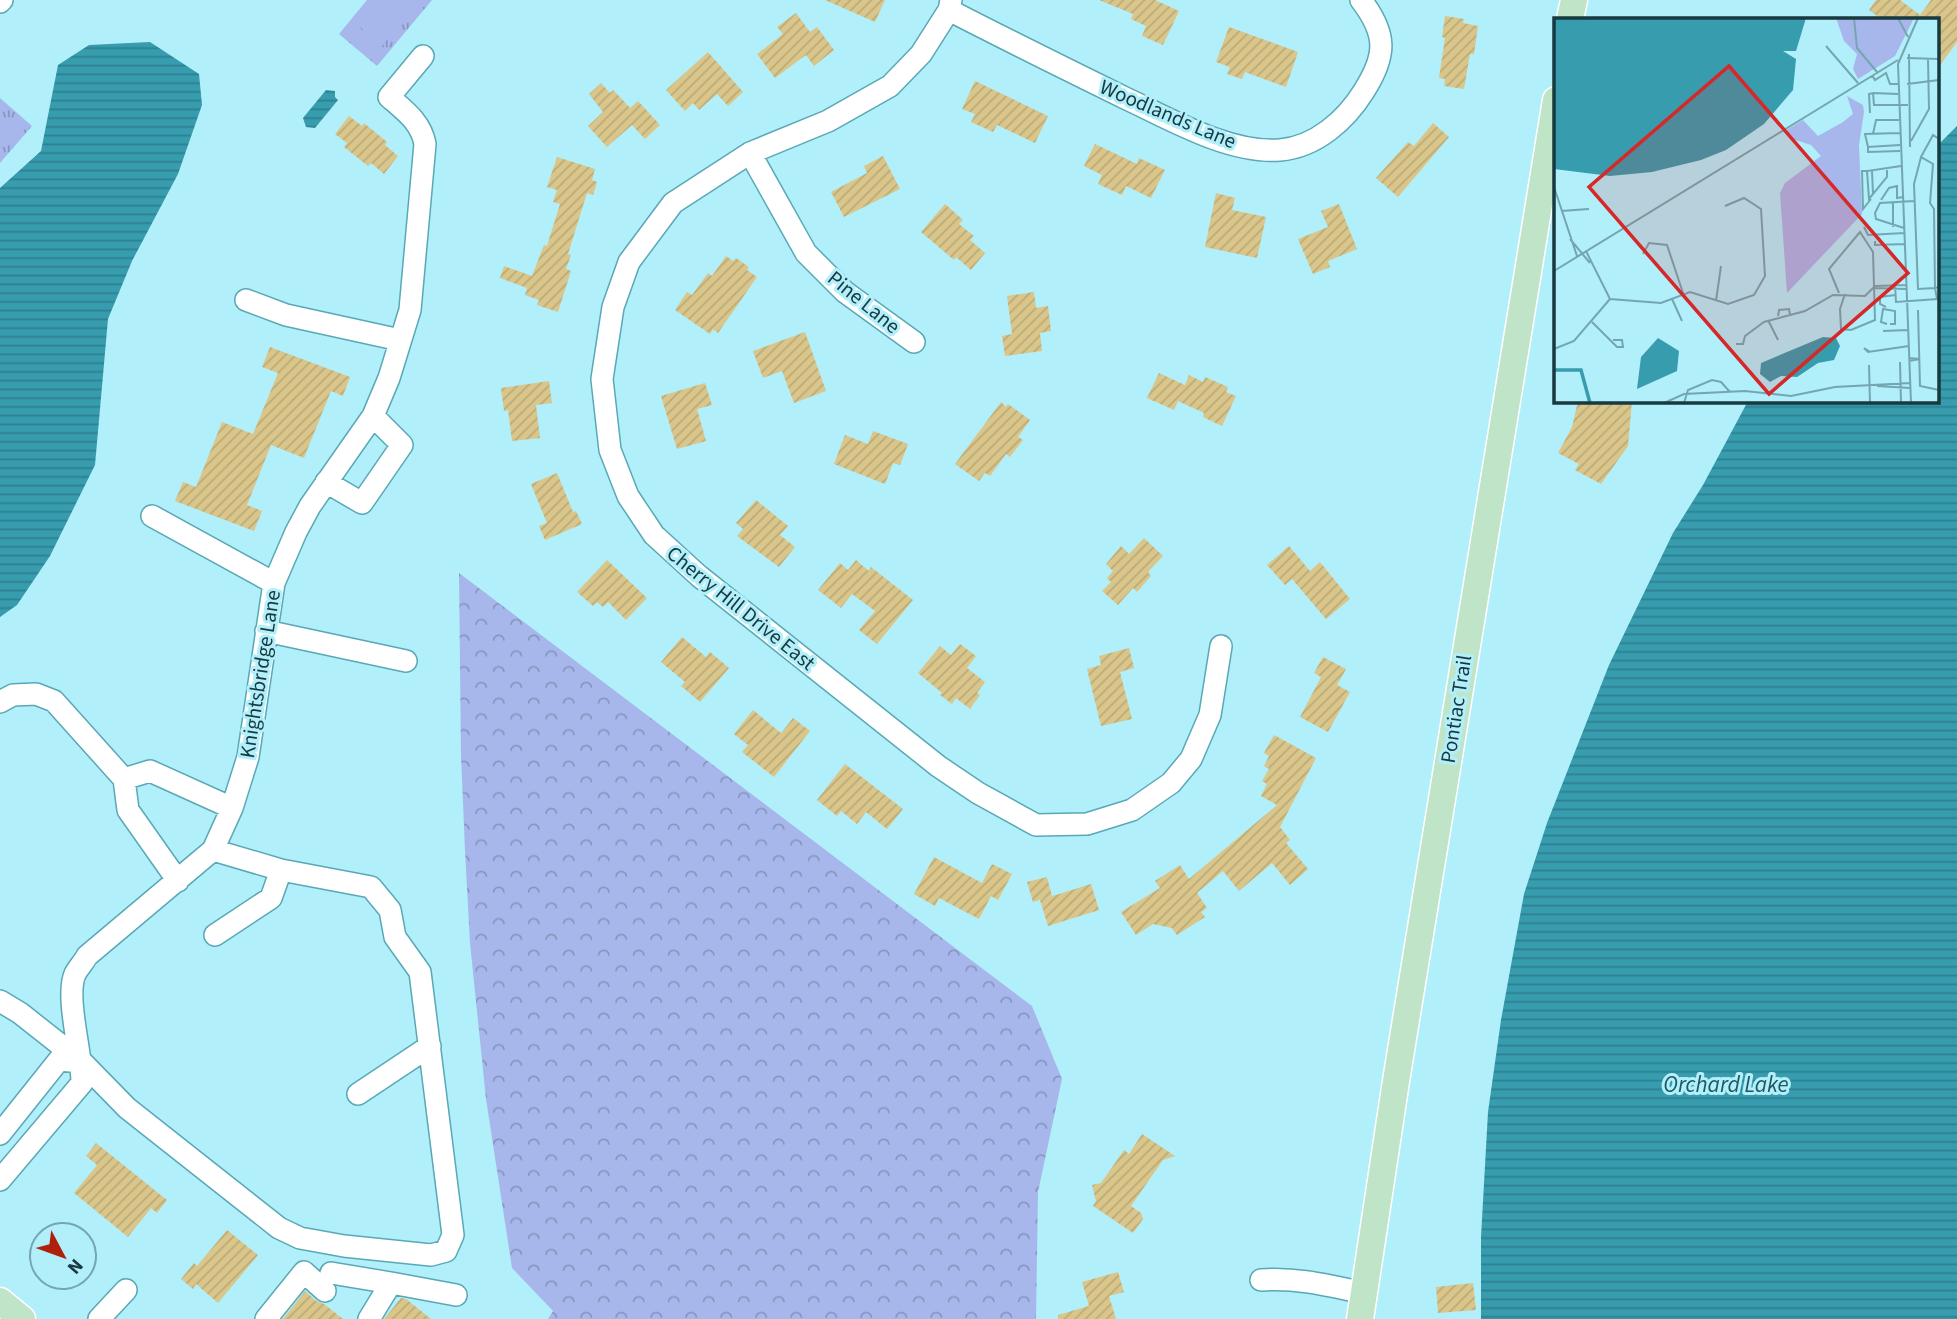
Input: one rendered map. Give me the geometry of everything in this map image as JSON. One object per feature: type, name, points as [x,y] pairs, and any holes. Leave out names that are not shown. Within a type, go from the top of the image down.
[{"type":"main road","points":[[1570,18],[1574,0]]},
{"type":"main road","name":"Pontiac Trail","points":[[1360,1319],[1398,1068],[1554,112]]},
{"type":"main road","points":[[0,1301],[22,1319]]},
{"type":"street","name":"Woodlands Lane","points":[[950,5],[1047,61],[1198,132],[1250,149],[1281,150],[1304,144],[1335,127],[1355,105],[1368,85],[1380,61],[1381,36],[1375,19],[1361,0]]},
{"type":"street","name":"Cherry Hill Drive East","points":[[950,5],[921,54],[890,86],[828,121],[750,153],[673,203],[629,262],[613,307],[602,379],[610,450],[628,496],[654,535],[699,576],[939,766],[978,793],[1036,825],[1087,824],[1132,810],[1171,783],[1191,759],[1210,715],[1221,646]]},
{"type":"street","name":"Knightsbridge Lane","points":[[0,1180],[82,1083],[82,1062],[72,1004],[75,975],[88,956],[213,850],[232,808],[248,757],[274,583],[296,532],[326,482],[373,416],[389,378],[410,310],[425,144],[417,122],[389,97],[423,56]]},
{"type":"street","name":"Pine Lane","points":[[750,153],[806,253],[845,292],[914,342]]},
{"type":"street","points":[[246,300],[286,315],[400,340]]},
{"type":"street","points":[[326,482],[362,503],[402,445],[373,416]]},
{"type":"street","points":[[152,516],[274,583]]},
{"type":"street","points":[[266,631],[406,661]]},
{"type":"street","points":[[0,702],[13,695],[36,694],[54,701],[124,779],[128,810],[178,881]]},
{"type":"street","points":[[124,779],[150,771],[232,808]]},
{"type":"street","points":[[0,1001],[20,1013],[82,1062],[127,1108],[279,1228],[300,1238],[431,1255],[446,1251],[453,1235],[420,972],[396,937],[390,910],[371,887],[281,870],[213,850]]},
{"type":"street","points":[[215,935],[271,898],[281,870]]},
{"type":"street","points":[[358,1094],[430,1046]]},
{"type":"street","points":[[0,1134],[59,1060],[82,1062]]},
{"type":"street","points":[[266,1319],[304,1272],[328,1282],[391,1283],[456,1295]]},
{"type":"street","points":[[1261,1280],[1279,1278],[1364,1293]]},
{"type":"street","points":[[369,1319],[391,1283]]},
{"type":"street","points":[[99,1319],[127,1290]]},
{"type":"green space","points":[[367,0],[432,0],[377,66],[339,34]]},
{"type":"green space","points":[[380,0],[420,0],[382,46],[359,26]]},
{"type":"green space","points":[[0,98],[32,126],[0,163]]},
{"type":"green space","points":[[459,573],[1032,1006],[1062,1079],[1038,1192],[1036,1319],[548,1319],[553,1311],[512,1268],[486,1099],[470,943],[465,850]]},
{"type":"water","points":[[150,42],[199,74],[202,105],[178,174],[132,261],[108,319],[95,465],[50,556],[17,605],[0,617],[0,188],[41,151],[58,65],[89,45]]},
{"type":"water","points":[[326,90],[335,91],[338,100],[315,128],[306,127],[303,118]]},
{"type":"water","name":"Orchard Lake","points":[[1957,126],[1957,1319],[1481,1319],[1481,1237],[1488,1112],[1501,1020],[1524,894],[1547,823],[1609,665],[1673,533],[1703,485],[1747,402],[1940,402],[1940,143]]},
{"type":"building","points":[[825,0],[885,0],[875,22]]},
{"type":"building","points":[[1099,0],[1155,0],[1179,11],[1163,45],[1142,36],[1146,26],[1131,19],[1133,14]]},
{"type":"building","points":[[1876,0],[1900,0],[1920,15],[1931,0],[1957,0],[1957,42],[1940,65],[1940,18],[1880,18],[1869,10]]},
{"type":"building","points":[[796,13],[810,32],[817,27],[834,50],[814,66],[806,55],[775,78],[757,54],[783,34],[777,27]]},
{"type":"building","points":[[1445,16],[1464,19],[1463,23],[1478,26],[1474,54],[1470,54],[1464,89],[1444,86],[1445,79],[1439,78],[1445,38],[1442,37]]},
{"type":"building","points":[[1229,27],[1298,52],[1286,87],[1245,72],[1242,79],[1227,74],[1230,67],[1216,62]]},
{"type":"building","points":[[708,52],[743,92],[728,106],[717,94],[699,110],[693,103],[685,111],[666,90]]},
{"type":"building","points":[[975,81],[1048,116],[1035,143],[997,125],[993,132],[971,122],[975,114],[962,109]]},
{"type":"building","points":[[601,83],[610,93],[613,90],[630,108],[638,101],[660,125],[645,139],[632,125],[607,147],[588,126],[603,112],[589,94]]},
{"type":"building","points":[[349,116],[362,126],[364,123],[387,142],[385,145],[398,156],[384,174],[371,163],[368,166],[344,147],[347,143],[335,134]]},
{"type":"building","points":[[1433,123],[1449,137],[1398,197],[1376,178],[1408,142],[1414,146]]},
{"type":"building","points":[[1095,144],[1137,164],[1139,158],[1165,170],[1151,198],[1126,186],[1122,195],[1098,184],[1102,175],[1084,166]]},
{"type":"building","points":[[883,156],[900,189],[844,217],[831,192],[867,173],[864,166]]},
{"type":"building","points":[[557,157],[595,169],[592,180],[597,182],[593,195],[587,193],[568,254],[571,255],[566,269],[571,271],[558,312],[537,305],[539,300],[525,295],[527,288],[500,278],[504,266],[532,276],[544,245],[547,246],[560,204],[553,202],[557,190],[547,187]]},
{"type":"building","points":[[1216,193],[1235,198],[1232,210],[1266,217],[1257,258],[1205,247]]},
{"type":"building","points":[[945,204],[963,220],[959,224],[974,236],[970,240],[985,253],[971,270],[956,257],[954,260],[921,232]]},
{"type":"building","points":[[1339,204],[1357,249],[1328,261],[1330,267],[1313,274],[1298,239],[1328,227],[1321,211]]},
{"type":"building","points":[[726,256],[733,261],[736,258],[757,277],[718,333],[713,329],[710,334],[675,310],[687,292],[692,295],[708,273],[712,276]]},
{"type":"building","points":[[1034,292],[1036,308],[1048,306],[1051,331],[1040,333],[1042,351],[1005,356],[1002,336],[1012,334],[1007,296]]},
{"type":"building","points":[[805,332],[826,391],[794,403],[782,371],[763,378],[753,351]]},
{"type":"building","points":[[270,347],[350,377],[343,396],[331,391],[304,458],[271,445],[247,505],[262,511],[254,531],[175,501],[183,482],[196,487],[222,422],[253,434],[278,373],[262,367]]},
{"type":"building","points":[[1159,373],[1185,385],[1189,375],[1203,382],[1205,377],[1228,387],[1226,392],[1236,396],[1222,426],[1203,417],[1204,413],[1178,401],[1174,410],[1147,398]]},
{"type":"building","points":[[549,381],[552,403],[536,405],[540,438],[512,441],[508,410],[504,411],[501,388]]},
{"type":"building","points":[[705,383],[712,405],[697,409],[706,441],[677,449],[661,396]]},
{"type":"building","points":[[1001,402],[1030,420],[1018,437],[1023,440],[1010,457],[1006,454],[990,476],[985,473],[979,481],[955,464]]},
{"type":"building","points":[[1578,402],[1632,402],[1628,446],[1601,484],[1575,470],[1579,464],[1558,453],[1572,427]]},
{"type":"building","points":[[873,431],[908,444],[900,465],[893,463],[885,484],[834,464],[845,435],[868,444]]},
{"type":"building","points":[[557,473],[573,512],[576,511],[582,524],[545,540],[539,526],[547,523],[531,484]]},
{"type":"building","points":[[756,500],[788,526],[780,535],[795,547],[779,567],[737,536],[743,529],[736,523]]},
{"type":"building","points":[[1144,538],[1163,556],[1148,572],[1151,576],[1137,592],[1133,588],[1118,605],[1102,591],[1111,582],[1107,578],[1113,571],[1106,564],[1121,546],[1129,554]]},
{"type":"building","points":[[1289,546],[1310,571],[1320,562],[1350,599],[1326,619],[1292,579],[1285,585],[1267,565]]},
{"type":"building","points":[[607,560],[647,598],[626,620],[608,602],[603,607],[597,602],[593,606],[577,592]]},
{"type":"building","points":[[856,560],[869,571],[871,567],[913,600],[877,644],[859,630],[875,611],[852,594],[841,608],[818,590],[840,563],[848,570]]},
{"type":"building","points":[[682,637],[706,657],[710,652],[729,668],[700,702],[681,686],[685,682],[661,662]]},
{"type":"building","points":[[960,644],[976,656],[967,668],[985,682],[970,709],[956,698],[952,704],[918,673],[940,646],[951,655]]},
{"type":"building","points":[[1129,648],[1134,668],[1120,672],[1132,719],[1101,726],[1087,669],[1101,665],[1099,656]]},
{"type":"building","points":[[1323,657],[1346,669],[1337,685],[1350,692],[1328,732],[1300,717],[1321,677],[1314,673]]},
{"type":"building","points":[[753,710],[781,733],[793,718],[810,731],[774,777],[742,752],[748,745],[734,734]]},
{"type":"building","points":[[1274,735],[1316,758],[1280,827],[1290,840],[1286,843],[1308,869],[1290,885],[1272,863],[1239,891],[1223,871],[1197,893],[1207,908],[1201,912],[1205,917],[1177,935],[1172,928],[1153,924],[1136,935],[1121,912],[1160,888],[1155,881],[1180,865],[1189,879],[1277,805],[1261,796],[1267,784],[1262,781],[1269,769],[1264,766],[1269,756],[1264,753]]},
{"type":"building","points":[[845,764],[903,809],[887,829],[866,812],[857,824],[841,811],[837,816],[817,800]]},
{"type":"building","points":[[934,857],[982,883],[992,864],[1012,874],[998,900],[991,896],[979,919],[939,898],[935,906],[914,894]]},
{"type":"building","points":[[1047,877],[1052,896],[1033,902],[1027,882]]},
{"type":"building","points":[[1091,884],[1099,910],[1048,926],[1040,900]]},
{"type":"building","points":[[1142,1134],[1175,1156],[1163,1160],[1131,1206],[1141,1213],[1143,1219],[1133,1233],[1093,1206],[1096,1201],[1092,1185],[1101,1183],[1124,1150],[1129,1154]]},
{"type":"building","points":[[96,1143],[167,1200],[157,1213],[151,1208],[128,1237],[74,1193],[97,1165],[86,1156]]},
{"type":"building","points":[[227,1230],[258,1255],[218,1303],[196,1284],[193,1289],[181,1279],[194,1263],[197,1266]]},
{"type":"building","points":[[1118,1272],[1124,1292],[1109,1296],[1116,1319],[1058,1319],[1058,1315],[1089,1306],[1082,1282]]},
{"type":"building","points":[[1473,1283],[1476,1310],[1438,1313],[1436,1287]]},
{"type":"building","points":[[305,1291],[316,1301],[343,1319],[283,1319]]},
{"type":"building","points":[[401,1298],[406,1299],[431,1319],[384,1319]]}]
